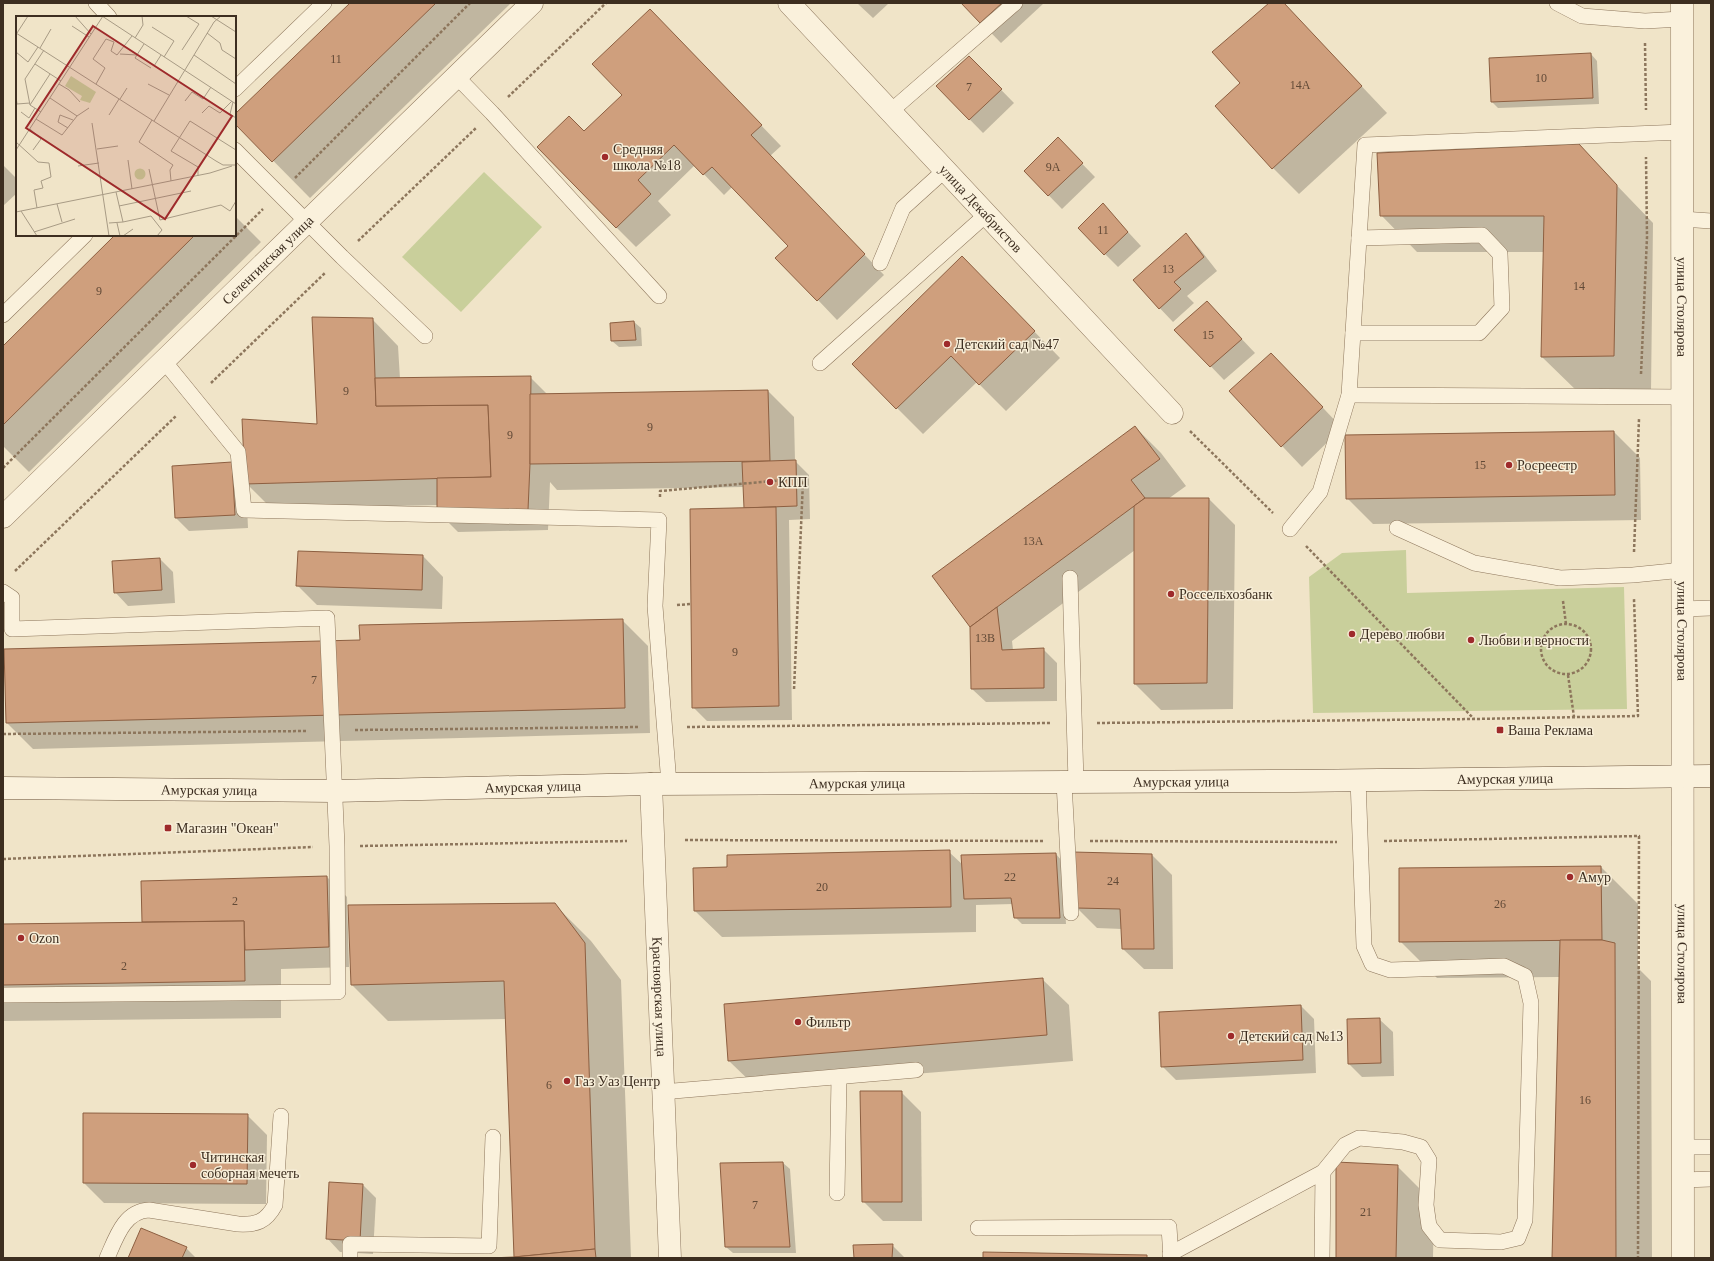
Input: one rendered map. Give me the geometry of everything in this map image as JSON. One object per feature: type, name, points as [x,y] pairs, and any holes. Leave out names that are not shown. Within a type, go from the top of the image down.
[{"type":"street","name":"Селенгинская улица","points":[[3,517],[532,3]]},
{"type":"street","name":"улица Декабристов","points":[[789,3],[1172,414]]},
{"type":"street","name":"улица Столярова","points":[[1682,11],[1684,776],[1683,1258]]},
{"type":"street","name":"Амурская улица","points":[[3,788],[334,791],[660,784],[1294,781],[1358,779],[1711,776]]},
{"type":"street","name":"Красноярская улица","points":[[660,784],[662,1092],[670,1258]]},
{"type":"lane","points":[[96,3],[108,16]]},
{"type":"lane","points":[[236,88],[324,3]]},
{"type":"lane","points":[[891,112],[1015,3]]},
{"type":"lane","points":[[1557,3],[1582,16],[1645,21],[1682,11]]},
{"type":"lane","points":[[457,77],[492,113],[659,296]]},
{"type":"lane","points":[[1290,529],[1320,492],[1349,395],[1365,144],[1682,132]]},
{"type":"lane","points":[[236,151],[342,257],[425,336]]},
{"type":"lane","points":[[880,263],[903,208],[945,170]]},
{"type":"lane","points":[[820,363],[987,214]]},
{"type":"lane","points":[[1682,220],[1711,221]]},
{"type":"lane","points":[[1353,333],[1479,333],[1502,308],[1500,254],[1482,235],[1359,238]]},
{"type":"lane","points":[[3,314],[84,236]]},
{"type":"lane","points":[[164,361],[238,452],[244,510],[659,520],[655,606],[664,727],[660,784]]},
{"type":"lane","points":[[1349,395],[1683,397]]},
{"type":"lane","points":[[1397,528],[1474,563],[1560,578],[1633,575],[1683,570]]},
{"type":"lane","points":[[1070,578],[1074,723],[1066,841],[1071,913]]},
{"type":"lane","points":[[3,592],[12,598],[12,629],[327,618],[337,846],[338,992],[3,995]]},
{"type":"lane","points":[[1683,609],[1711,608]]},
{"type":"lane","points":[[978,1228],[1169,1227],[1170,1256],[1323,1172],[1344,1145],[1359,1138],[1403,1142],[1421,1147],[1429,1160],[1426,1205],[1429,1226],[1440,1240],[1501,1242],[1518,1238],[1525,1220],[1531,1003],[1525,976],[1504,966],[1390,970],[1372,964],[1364,946],[1359,842],[1358,779]]},
{"type":"lane","points":[[662,1092],[916,1070]]},
{"type":"lane","points":[[837,1193],[838,1077]]},
{"type":"lane","points":[[107,1258],[117,1235],[126,1221],[140,1210],[149,1210],[238,1224],[250,1225],[262,1221],[271,1212],[275,1205],[281,1116]]},
{"type":"lane","points":[[350,1258],[350,1244],[489,1246],[493,1137]]},
{"type":"lane","points":[[1683,1146],[1711,1147]]},
{"type":"lane","points":[[1322,1258],[1323,1172]]},
{"type":"lane","points":[[1683,1180],[1711,1179]]},
{"type":"path","points":[[236,236],[470,3]]},
{"type":"path","points":[[14,572],[606,3]]},
{"type":"path","points":[[3,734],[1638,716],[1633,575],[1647,237],[1645,21]]},
{"type":"path","points":[[3,468],[236,236]]},
{"type":"path","points":[[1172,414],[1290,529],[1474,719]]},
{"type":"path","points":[[659,520],[660,491],[796,479],[803,481],[794,690]]},
{"type":"path","points":[[1566,624],[1578,627],[1588,636],[1592,648],[1589,660],[1580,670],[1568,675],[1555,673],[1545,664],[1541,651],[1544,638],[1553,628],[1566,624]]},
{"type":"path","points":[[1568,675],[1574,717]]},
{"type":"path","points":[[685,840],[1359,842],[1639,836],[1638,1258]]},
{"type":"green space","points":[[484,172],[542,227],[461,312],[402,257]]},
{"type":"green space","points":[[1406,550],[1407,593],[1624,587],[1627,709],[1313,713],[1309,577],[1342,553]]},
{"type":"building","points":[[350,3],[436,3],[272,162],[236,125],[236,113]]},
{"type":"building","points":[[961,3],[1002,3],[980,23]]},
{"type":"building","points":[[1269,3],[1284,3],[1362,86],[1272,169],[1215,106],[1240,83],[1212,52]]},
{"type":"building","name":"Средняя школа №18","points":[[650,9],[762,125],[751,135],[865,254],[817,301],[775,258],[788,246],[712,167],[703,175],[674,145],[638,180],[651,194],[616,228],[537,147],[569,116],[584,131],[622,95],[592,64]]},
{"type":"building","points":[[1591,53],[1593,98],[1491,102],[1489,58]]},
{"type":"building","points":[[969,56],[1002,89],[969,120],[936,86]]},
{"type":"building","points":[[1058,137],[1083,163],[1048,196],[1024,171]]},
{"type":"building","points":[[1579,144],[1617,185],[1614,356],[1541,357],[1544,216],[1380,216],[1377,153]]},
{"type":"building","points":[[1103,203],[1128,232],[1104,255],[1078,228]]},
{"type":"building","points":[[1186,233],[1204,257],[1174,282],[1181,289],[1159,309],[1133,280]]},
{"type":"building","points":[[114,236],[194,236],[3,425],[3,346]]},
{"type":"building","name":"Детский сад №47","points":[[962,256],[1035,331],[979,385],[951,356],[896,409],[852,364]]},
{"type":"building","points":[[1207,301],[1242,339],[1210,367],[1174,330]]},
{"type":"building","points":[[312,317],[373,318],[376,406],[488,405],[491,477],[245,484],[242,419],[317,424]]},
{"type":"building","points":[[634,321],[636,340],[611,341],[610,323]]},
{"type":"building","points":[[1271,353],[1323,407],[1281,447],[1229,391]]},
{"type":"building","points":[[531,376],[528,510],[437,513],[437,478],[491,477],[488,405],[376,406],[375,378]]},
{"type":"building","points":[[768,390],[770,461],[530,464],[530,394]]},
{"type":"building","points":[[1135,426],[1160,459],[1131,480],[1145,498],[970,627],[932,576]]},
{"type":"building","points":[[1614,431],[1615,495],[1346,499],[1345,435]]},
{"type":"building","name":"КПП","points":[[796,460],[797,506],[744,508],[742,462]]},
{"type":"building","points":[[232,462],[235,515],[175,518],[172,466]]},
{"type":"building","name":"Россельхозбанк","points":[[1145,498],[1209,498],[1207,683],[1134,684],[1134,506]]},
{"type":"building","points":[[776,507],[779,706],[692,708],[690,509]]},
{"type":"building","points":[[298,551],[423,555],[422,590],[296,586]]},
{"type":"building","points":[[160,558],[162,590],[114,593],[112,561]]},
{"type":"building","points":[[997,607],[1002,650],[1044,648],[1044,688],[971,689],[970,627]]},
{"type":"building","points":[[623,619],[625,708],[6,723],[4,649],[360,640],[359,625]]},
{"type":"building","points":[[950,850],[951,907],[694,911],[693,868],[727,867],[727,855]]},
{"type":"building","points":[[1073,852],[1152,854],[1154,949],[1122,949],[1120,909],[1076,908]]},
{"type":"building","points":[[1056,853],[1060,918],[1014,918],[1011,898],[964,899],[961,855]]},
{"type":"building","points":[[1601,866],[1602,940],[1399,942],[1399,868]]},
{"type":"building","points":[[327,876],[329,947],[245,950],[244,921],[142,922],[141,881]]},
{"type":"building","points":[[555,903],[585,943],[595,1249],[514,1257],[504,981],[351,985],[348,905]]},
{"type":"building","points":[[244,921],[245,981],[3,985],[3,924]]},
{"type":"building","points":[[1560,940],[1602,940],[1615,943],[1616,1258],[1552,1258]]},
{"type":"building","points":[[1043,978],[1047,1035],[728,1061],[724,1004]]},
{"type":"building","name":"Детский сад №13","points":[[1301,1005],[1303,1060],[1161,1067],[1159,1012]]},
{"type":"building","points":[[1380,1018],[1381,1063],[1348,1064],[1347,1019]]},
{"type":"building","points":[[860,1091],[902,1091],[902,1202],[862,1202]]},
{"type":"building","points":[[83,1113],[248,1114],[247,1184],[83,1183]]},
{"type":"building","points":[[783,1162],[790,1247],[725,1247],[720,1163]]},
{"type":"building","points":[[1336,1162],[1398,1165],[1396,1258],[1336,1258]]},
{"type":"building","points":[[329,1182],[363,1184],[360,1241],[326,1239]]},
{"type":"building","points":[[141,1228],[187,1247],[182,1258],[128,1258]]},
{"type":"building","points":[[893,1244],[892,1258],[854,1258],[853,1245]]},
{"type":"building","points":[[595,1249],[596,1258],[489,1258],[514,1257]]},
{"type":"building","points":[[983,1252],[1147,1255],[1147,1258],[983,1258]]},
{"type":"place","name":"Средняя школа №18","points":[[605,157]]},
{"type":"place","name":"Детский сад №47","points":[[947,344]]},
{"type":"place","name":"Росреестр","points":[[1509,465]]},
{"type":"place","name":"КПП","points":[[770,482]]},
{"type":"place","name":"Россельхозбанк","points":[[1171,594]]},
{"type":"place","name":"Дерево любви","points":[[1352,634]]},
{"type":"place","name":"Любви и верности","points":[[1471,640]]},
{"type":"place","name":"Ваша Реклама","points":[[1500,730]]},
{"type":"place","name":"Магазин \"Океан\"","points":[[168,828]]},
{"type":"place","name":"Амур","points":[[1570,877]]},
{"type":"place","name":"Ozon","points":[[21,938]]},
{"type":"place","name":"Фильтр","points":[[798,1022]]},
{"type":"place","name":"Детский сад №13","points":[[1231,1036]]},
{"type":"place","name":"Газ Уаз Центр","points":[[567,1081]]},
{"type":"place","name":"Читинская соборная мечеть","points":[[193,1165]]}]
